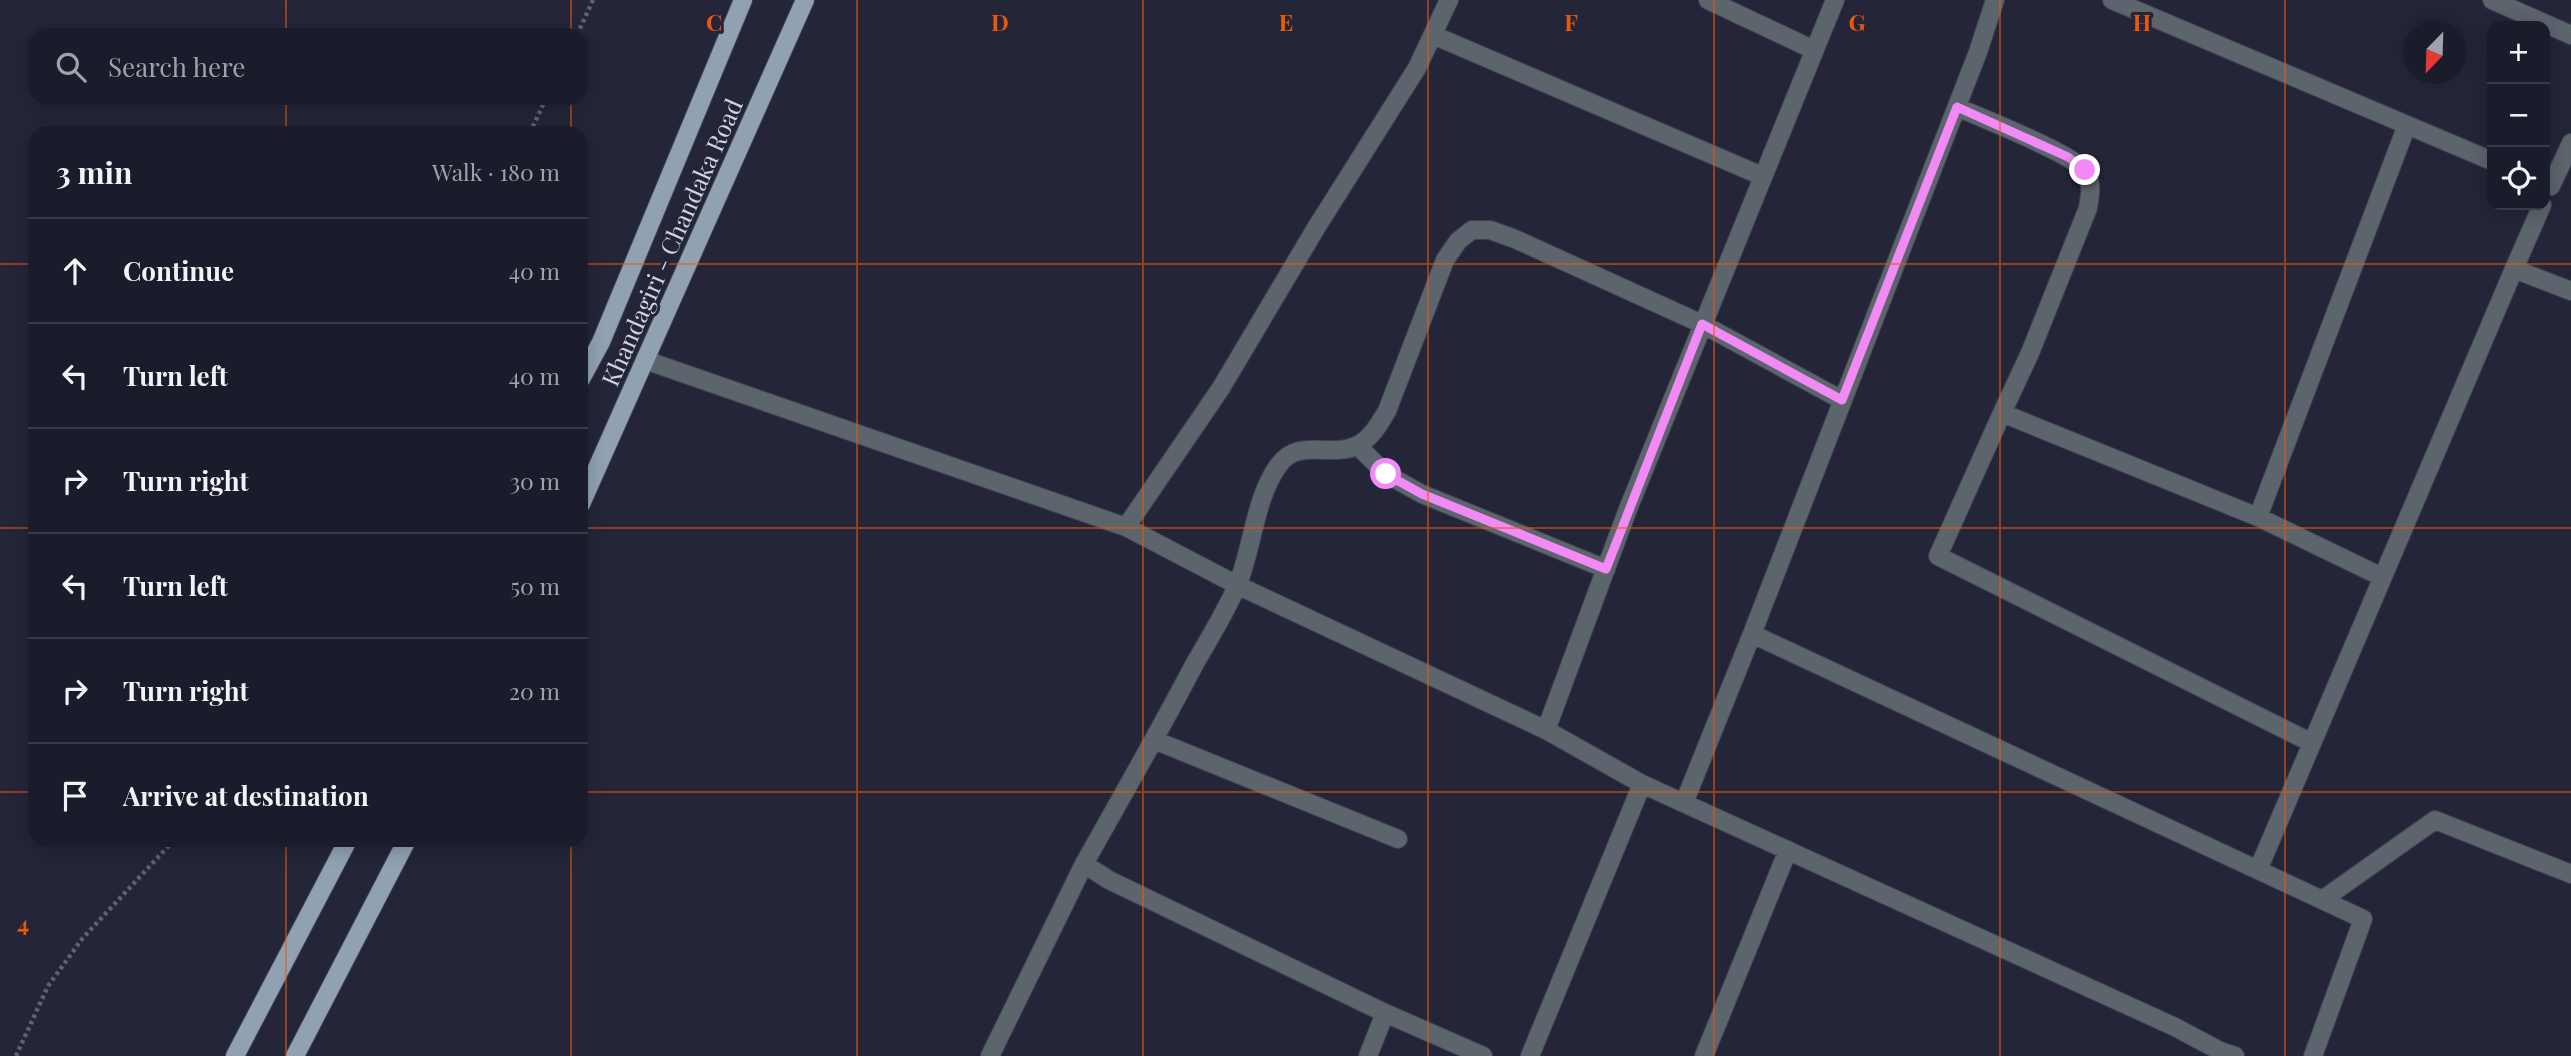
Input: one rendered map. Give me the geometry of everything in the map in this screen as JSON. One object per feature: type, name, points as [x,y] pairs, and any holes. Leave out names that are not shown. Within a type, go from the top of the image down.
[{"type":"main road","name":"Khandagiri - Chandaka Road","points":[[588,365],[606,329],[743,0]]},
{"type":"main road","name":"Khandagiri - Chandaka Road","points":[[588,488],[805,0]]},
{"type":"main road","points":[[235,1056],[344,847]]},
{"type":"main road","points":[[295,1056],[403,847]]},
{"type":"street","points":[[1126,527],[1221,388],[1417,68],[1450,0]]},
{"type":"street","points":[[1708,0],[1814,50]]},
{"type":"street","points":[[1546,730],[1702,324],[1835,0]]},
{"type":"street","points":[[1684,803],[1957,107],[1995,0]]},
{"type":"street","points":[[2112,0],[2487,159]]},
{"type":"street","points":[[2493,0],[2571,35]]},
{"type":"street","points":[[1433,35],[1762,176]]},
{"type":"street","points":[[1957,107],[2068,157],[2085,170],[2092,187],[2083,220],[2030,353],[1938,556],[2312,743]]},
{"type":"street","points":[[2258,517],[2407,125]]},
{"type":"street","points":[[2550,184],[2571,143]]},
{"type":"street","points":[[2258,870],[2540,210]]},
{"type":"street","points":[[990,1056],[1084,864],[1237,585],[1270,478],[1280,462],[1293,452],[1310,448],[1336,451],[1358,446],[1376,429],[1387,411],[1445,260],[1458,241],[1472,230],[1490,230],[1515,239],[1702,324],[1842,400]]},
{"type":"street","points":[[2514,269],[2571,291]]},
{"type":"street","points":[[645,360],[1126,527],[1237,585],[1546,730],[1642,784],[2175,1027],[2225,1054]]},
{"type":"street","points":[[2002,413],[2258,517],[2382,577]]},
{"type":"street","points":[[1358,446],[1386,474],[1422,494],[1606,569]]},
{"type":"street","points":[[1752,634],[2363,919],[2313,1056]]},
{"type":"street","points":[[1154,740],[1398,839]]},
{"type":"street","points":[[1531,1056],[1642,784]]},
{"type":"street","points":[[2322,900],[2435,820],[2571,874]]},
{"type":"street","points":[[1704,1056],[1788,850]]},
{"type":"street","points":[[1084,864],[1122,887],[1385,1013],[1483,1056]]},
{"type":"street","points":[[1368,1056],[1385,1013]]},
{"type":"path","points":[[580,28],[593,0]]},
{"type":"path","points":[[533,126],[543,105]]},
{"type":"path","points":[[16,1056],[48,986],[82,939],[167,847]]},
{"type":"route","points":[[1386,474],[1422,494],[1606,569],[1702,324],[1842,400],[1957,107],[2068,157],[2085,170]]}]
